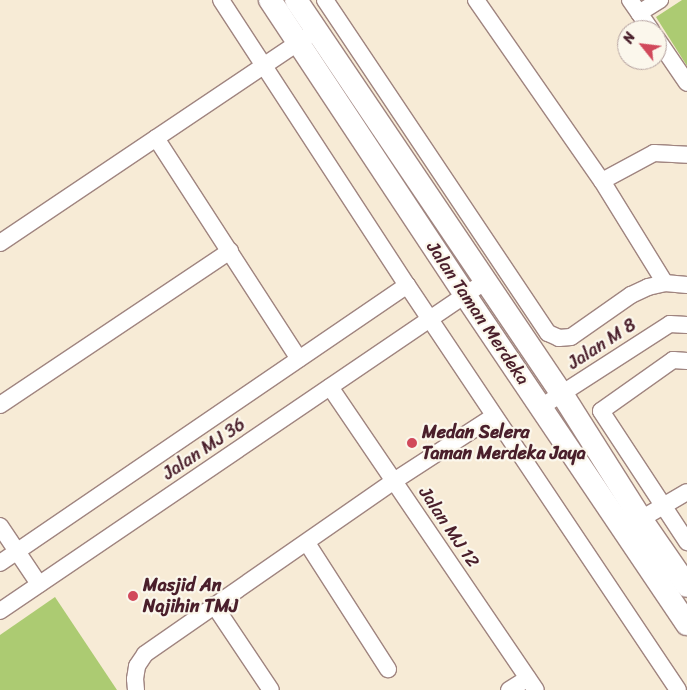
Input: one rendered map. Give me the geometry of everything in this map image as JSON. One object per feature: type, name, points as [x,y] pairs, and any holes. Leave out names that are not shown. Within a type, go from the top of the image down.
[{"type":"main road","name":"Jalan Taman Merdeka","points":[[270,0],[307,36],[486,281],[562,394],[641,519],[687,586]]},
{"type":"main road","name":"Jalan Taman Merdeka","points":[[296,0],[307,36],[465,295],[687,624]]},
{"type":"street","points":[[220,0],[494,416],[678,690]]},
{"type":"street","points":[[325,0],[548,333],[559,338],[571,336],[631,296],[648,287],[665,283],[687,285]]},
{"type":"street","points":[[476,0],[602,181],[665,283]]},
{"type":"street","points":[[630,0],[644,20]]},
{"type":"street","points":[[639,13],[660,0]]},
{"type":"street","points":[[0,243],[307,36]]},
{"type":"street","points":[[667,53],[687,82]]},
{"type":"street","points":[[156,138],[299,359]]},
{"type":"street","points":[[602,181],[654,153],[687,155]]},
{"type":"street","points":[[0,405],[230,251]]},
{"type":"street","name":"Jalan MJ 36","points":[[0,612],[486,281]]},
{"type":"street","points":[[0,563],[408,285]]},
{"type":"street","name":"Jalan M 8","points":[[541,407],[670,324],[687,325]]},
{"type":"street","points":[[687,361],[673,360],[601,411],[687,542]]},
{"type":"street","name":"Jalan MJ 12","points":[[330,387],[532,684]]},
{"type":"street","points":[[136,690],[134,679],[137,666],[145,654],[394,481],[494,416]]},
{"type":"street","points":[[641,519],[687,492]]},
{"type":"street","points":[[0,526],[39,584]]},
{"type":"street","points":[[307,543],[388,669]]},
{"type":"street","points":[[214,606],[271,690]]},
{"type":"street","points":[[509,690],[532,684]]},
{"type":"green space","points":[[682,0],[687,0],[687,66],[667,34],[667,20],[658,20],[656,17]]},
{"type":"green space","points":[[55,597],[117,690],[0,690],[0,635]]},
{"type":"place","name":"Medan Selera Taman Merdeka Jaya","points":[[412,443]]},
{"type":"place","name":"Masjid An Najihin TMJ","points":[[133,596]]}]
